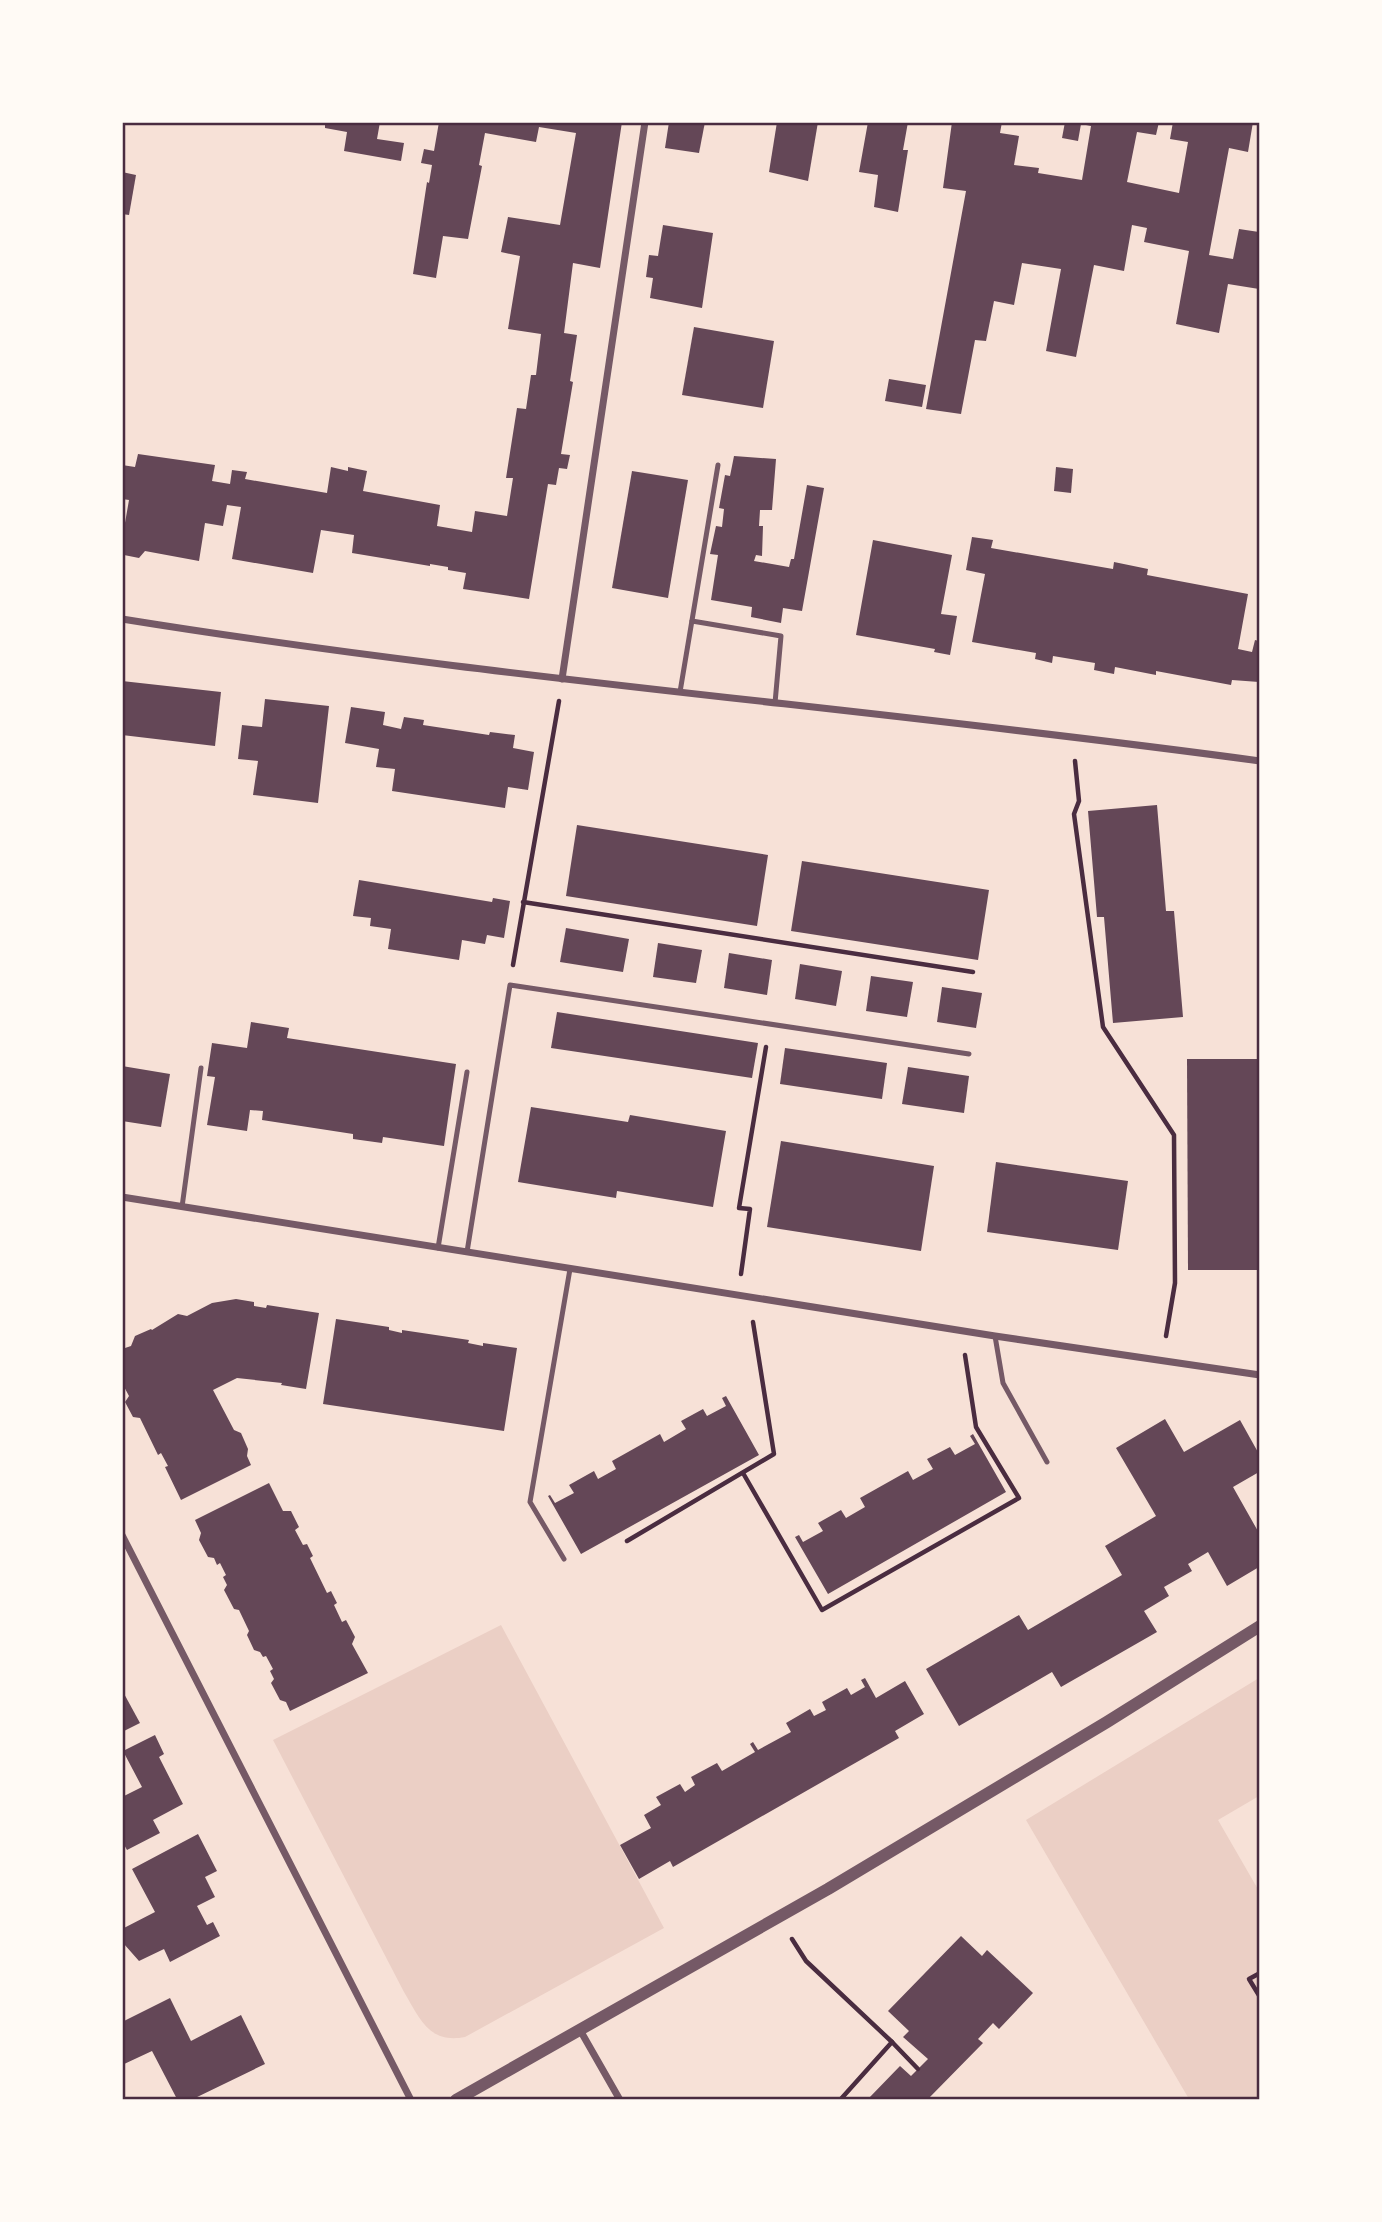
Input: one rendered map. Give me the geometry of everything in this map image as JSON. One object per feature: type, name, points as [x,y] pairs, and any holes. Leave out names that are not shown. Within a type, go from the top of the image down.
[{"type":"street","points":[[562,679],[645,122]]},
{"type":"street","points":[[122,619],[562,679],[1073,736],[1259,761]]},
{"type":"street","points":[[122,1197],[995,1336],[1259,1375]]},
{"type":"street","points":[[122,1535],[411,2099]]},
{"type":"street","points":[[456,2099],[778,1917],[1107,1722],[1259,1626]]},
{"type":"street","points":[[580,2030],[620,2099]]},
{"type":"lane","points":[[680,692],[718,465]]},
{"type":"lane","points":[[692,621],[780,636],[775,703]]},
{"type":"lane","points":[[467,1252],[510,985],[969,1054]]},
{"type":"lane","points":[[182,1207],[201,1068]]},
{"type":"lane","points":[[438,1248],[467,1072]]},
{"type":"lane","points":[[564,1559],[530,1502],[570,1269]]},
{"type":"lane","points":[[995,1336],[1003,1383],[1047,1462]]},
{"type":"path","points":[[510,985],[562,679]]},
{"type":"path","points":[[1073,736],[1079,800],[1074,814],[1103,1027],[1174,1135],[1175,1283],[1162,1362]]},
{"type":"path","points":[[523,902],[973,972]]},
{"type":"path","points":[[738,1295],[750,1209],[739,1208],[770,1024]]},
{"type":"path","points":[[627,1541],[774,1454],[749,1297]]},
{"type":"path","points":[[743,1473],[822,1610],[1018,1498],[976,1427],[961,1330]]},
{"type":"path","points":[[778,1917],[806,1961],[918,2069]]},
{"type":"path","points":[[1259,1973],[1249,1979],[1259,1997]]},
{"type":"path","points":[[840,2099],[892,2042]]},
{"type":"shaded area","points":[[501,1625],[664,1928],[465,2037],[443,2037],[427,2027],[404,1992],[273,1740]]},
{"type":"shaded area","points":[[1259,1678],[1259,1796],[1218,1820],[1259,1891],[1259,2099],[1189,2099],[1026,1820]]},
{"type":"building","points":[[325,122],[380,122],[377,139],[404,143],[401,161],[344,151],[347,132],[325,128]]},
{"type":"building","points":[[439,122],[622,122],[600,268],[573,263],[564,333],[577,335],[570,381],[573,382],[561,454],[570,455],[567,469],[559,468],[556,485],[548,484],[529,599],[463,589],[466,573],[448,570],[448,567],[352,553],[354,535],[321,530],[313,573],[232,559],[241,507],[227,505],[223,526],[205,523],[199,561],[145,551],[139,558],[124,555],[122,540],[129,500],[122,499],[122,465],[135,467],[138,454],[215,465],[212,481],[230,484],[232,470],[247,472],[245,479],[327,493],[331,467],[348,471],[348,467],[367,471],[363,491],[440,505],[437,526],[472,532],[475,511],[507,516],[513,478],[506,478],[517,408],[526,409],[531,375],[536,375],[541,334],[508,329],[520,256],[501,252],[508,217],[560,225],[576,133],[539,127],[536,142],[485,133],[479,165],[482,166],[468,239],[443,236],[436,278],[413,274],[432,165],[421,163],[424,149],[434,151]]},
{"type":"building","points":[[669,122],[705,122],[699,153],[665,148]]},
{"type":"building","points":[[777,122],[818,122],[808,181],[769,172]]},
{"type":"building","points":[[868,122],[908,122],[903,150],[908,150],[898,212],[874,207],[878,175],[859,172]]},
{"type":"building","points":[[952,122],[1002,122],[1000,133],[1019,136],[1014,165],[1039,168],[1038,173],[1082,180],[1091,126],[1081,124],[1078,141],[1062,138],[1065,122],[1159,122],[1156,135],[1137,132],[1127,182],[1179,193],[1188,142],[1170,139],[1173,122],[1253,122],[1248,152],[1229,148],[1209,255],[1233,259],[1239,229],[1259,232],[1259,289],[1228,284],[1219,333],[1176,324],[1189,251],[1144,242],[1147,228],[1132,225],[1124,271],[1094,265],[1076,357],[1046,351],[1061,269],[1022,263],[1014,305],[994,301],[986,341],[975,340],[961,414],[926,409],[966,191],[943,188]]},
{"type":"building","points":[[122,172],[136,175],[129,215],[122,214]]},
{"type":"building","points":[[663,225],[713,233],[702,308],[650,298],[653,278],[646,277],[649,255],[658,256]]},
{"type":"building","points":[[694,327],[774,341],[763,408],[682,395]]},
{"type":"building","points":[[889,379],[926,385],[922,407],[885,401]]},
{"type":"building","points":[[734,456],[776,459],[772,510],[760,510],[759,526],[763,526],[762,556],[756,555],[754,561],[789,567],[791,559],[794,559],[807,485],[824,488],[802,611],[783,608],[781,623],[751,617],[752,607],[711,600],[718,555],[710,554],[716,526],[722,527],[724,509],[719,508],[725,475],[730,476]]},
{"type":"building","points":[[1056,467],[1073,469],[1071,493],[1054,491]]},
{"type":"building","points":[[632,471],[688,480],[668,598],[612,588]]},
{"type":"building","points":[[972,537],[993,540],[991,548],[1113,569],[1114,562],[1148,569],[1147,575],[1248,594],[1238,649],[1252,652],[1255,640],[1259,641],[1259,682],[1232,680],[1231,685],[1156,671],[1156,675],[1115,667],[1114,674],[1094,670],[1095,663],[1053,656],[1052,663],[1035,659],[1036,653],[972,642],[985,574],[966,570]]},
{"type":"building","points":[[873,540],[952,555],[941,614],[957,616],[950,655],[934,652],[935,649],[856,635]]},
{"type":"building","points":[[122,681],[221,692],[215,746],[122,735]]},
{"type":"building","points":[[265,699],[329,706],[318,803],[253,795],[258,761],[238,759],[242,725],[262,727]]},
{"type":"building","points":[[351,707],[385,712],[383,725],[401,729],[404,717],[424,720],[423,725],[489,735],[490,732],[515,735],[513,748],[534,752],[528,790],[508,787],[505,808],[392,791],[395,769],[376,767],[379,749],[345,743]]},
{"type":"building","points":[[1157,805],[1166,911],[1174,911],[1183,1017],[1113,1023],[1104,917],[1097,917],[1088,811]]},
{"type":"building","points":[[577,825],[768,855],[757,926],[566,896]]},
{"type":"building","points":[[802,861],[989,890],[978,960],[791,931]]},
{"type":"building","points":[[359,880],[492,902],[493,898],[510,901],[504,938],[487,935],[485,944],[462,940],[459,960],[388,949],[391,929],[370,926],[371,918],[353,916]]},
{"type":"building","points":[[566,928],[629,939],[623,972],[560,962]]},
{"type":"building","points":[[658,943],[702,950],[696,983],[653,977]]},
{"type":"building","points":[[729,953],[772,960],[767,995],[724,988]]},
{"type":"building","points":[[800,964],[842,971],[836,1006],[795,999]]},
{"type":"building","points":[[871,976],[913,982],[907,1017],[866,1011]]},
{"type":"building","points":[[942,987],[982,993],[976,1028],[937,1022]]},
{"type":"building","points":[[557,1012],[758,1043],[752,1078],[551,1048]]},
{"type":"building","points":[[251,1022],[289,1028],[287,1038],[456,1064],[444,1146],[383,1137],[382,1143],[353,1139],[353,1134],[262,1120],[263,1111],[250,1110],[247,1131],[207,1125],[215,1077],[207,1076],[212,1043],[247,1048]]},
{"type":"building","points":[[785,1048],[887,1063],[882,1099],[780,1084]]},
{"type":"building","points":[[1187,1059],[1257,1059],[1257,1270],[1188,1270]]},
{"type":"building","points":[[122,1066],[170,1074],[161,1127],[122,1121]]},
{"type":"building","points":[[908,1067],[969,1076],[964,1113],[902,1104]]},
{"type":"building","points":[[531,1107],[628,1122],[630,1115],[726,1131],[713,1207],[617,1191],[616,1198],[518,1182]]},
{"type":"building","points":[[781,1141],[934,1166],[921,1251],[767,1227]]},
{"type":"building","points":[[996,1162],[1128,1181],[1118,1250],[987,1232]]},
{"type":"building","points":[[236,1299],[254,1302],[254,1306],[266,1308],[267,1305],[319,1313],[306,1389],[281,1385],[282,1383],[237,1378],[213,1390],[234,1430],[241,1433],[251,1465],[181,1500],[161,1453],[158,1455],[140,1418],[133,1417],[125,1402],[129,1396],[122,1383],[122,1349],[131,1346],[135,1336],[152,1330],[178,1314],[187,1316],[212,1303]]},
{"type":"building","points":[[336,1319],[389,1327],[389,1330],[402,1333],[402,1330],[469,1340],[468,1343],[483,1346],[483,1343],[517,1348],[504,1431],[323,1404]]},
{"type":"building","points":[[726,1396],[759,1455],[581,1554],[548,1496],[550,1495],[555,1503],[574,1493],[569,1485],[594,1471],[598,1479],[616,1469],[612,1461],[660,1434],[664,1442],[686,1429],[681,1421],[703,1409],[707,1416],[726,1406],[722,1398]]},
{"type":"building","points":[[1165,1419],[1184,1452],[1240,1420],[1259,1454],[1259,1472],[1233,1487],[1259,1533],[1259,1567],[1227,1586],[1208,1552],[1188,1564],[1192,1571],[1164,1587],[1169,1596],[1144,1611],[1157,1632],[1061,1687],[1052,1672],[959,1726],[926,1669],[1019,1615],[1028,1630],[1122,1575],[1105,1546],[1156,1516],[1116,1448]]},
{"type":"building","points":[[973,1434],[1006,1492],[828,1594],[795,1537],[799,1535],[803,1542],[823,1531],[818,1523],[841,1510],[846,1518],[865,1507],[860,1498],[908,1471],[913,1480],[933,1469],[927,1459],[950,1447],[955,1455],[975,1444],[970,1436]]},
{"type":"building","points":[[269,1483],[283,1511],[291,1511],[299,1527],[295,1530],[303,1545],[307,1544],[313,1556],[310,1558],[327,1593],[331,1591],[337,1603],[334,1605],[342,1622],[346,1620],[355,1637],[352,1644],[368,1673],[290,1711],[271,1683],[274,1679],[270,1671],[273,1669],[266,1656],[263,1657],[260,1652],[254,1650],[239,1610],[234,1609],[224,1590],[227,1585],[223,1577],[226,1575],[220,1563],[217,1565],[214,1558],[208,1557],[199,1540],[201,1533],[195,1520]]},
{"type":"building","points":[[865,1678],[876,1698],[905,1681],[924,1714],[895,1731],[899,1738],[673,1867],[670,1861],[639,1879],[620,1845],[651,1828],[644,1815],[661,1805],[656,1797],[680,1784],[685,1792],[695,1785],[691,1777],[717,1763],[722,1771],[755,1752],[750,1744],[753,1742],[758,1750],[791,1732],[786,1723],[810,1709],[814,1716],[826,1710],[822,1702],[847,1688],[851,1695],[865,1687],[861,1680]]},
{"type":"building","points":[[122,1690],[140,1723],[122,1732]]},
{"type":"building","points":[[155,1735],[164,1754],[159,1757],[183,1804],[153,1820],[160,1833],[127,1850],[122,1841],[122,1797],[142,1787],[123,1751]]},
{"type":"building","points":[[198,1834],[217,1871],[205,1877],[215,1897],[197,1906],[207,1925],[213,1922],[220,1936],[170,1962],[164,1949],[139,1961],[122,1945],[122,1929],[155,1912],[132,1869]]},
{"type":"building","points":[[961,1936],[982,1956],[987,1950],[1033,1993],[999,2029],[993,2023],[978,2039],[983,2043],[928,2099],[868,2099],[900,2066],[911,2076],[928,2059],[903,2037],[909,2031],[888,2011]]},
{"type":"building","points":[[170,1998],[191,2041],[241,2015],[265,2064],[193,2099],[177,2099],[152,2051],[122,2065],[122,2022]]}]
